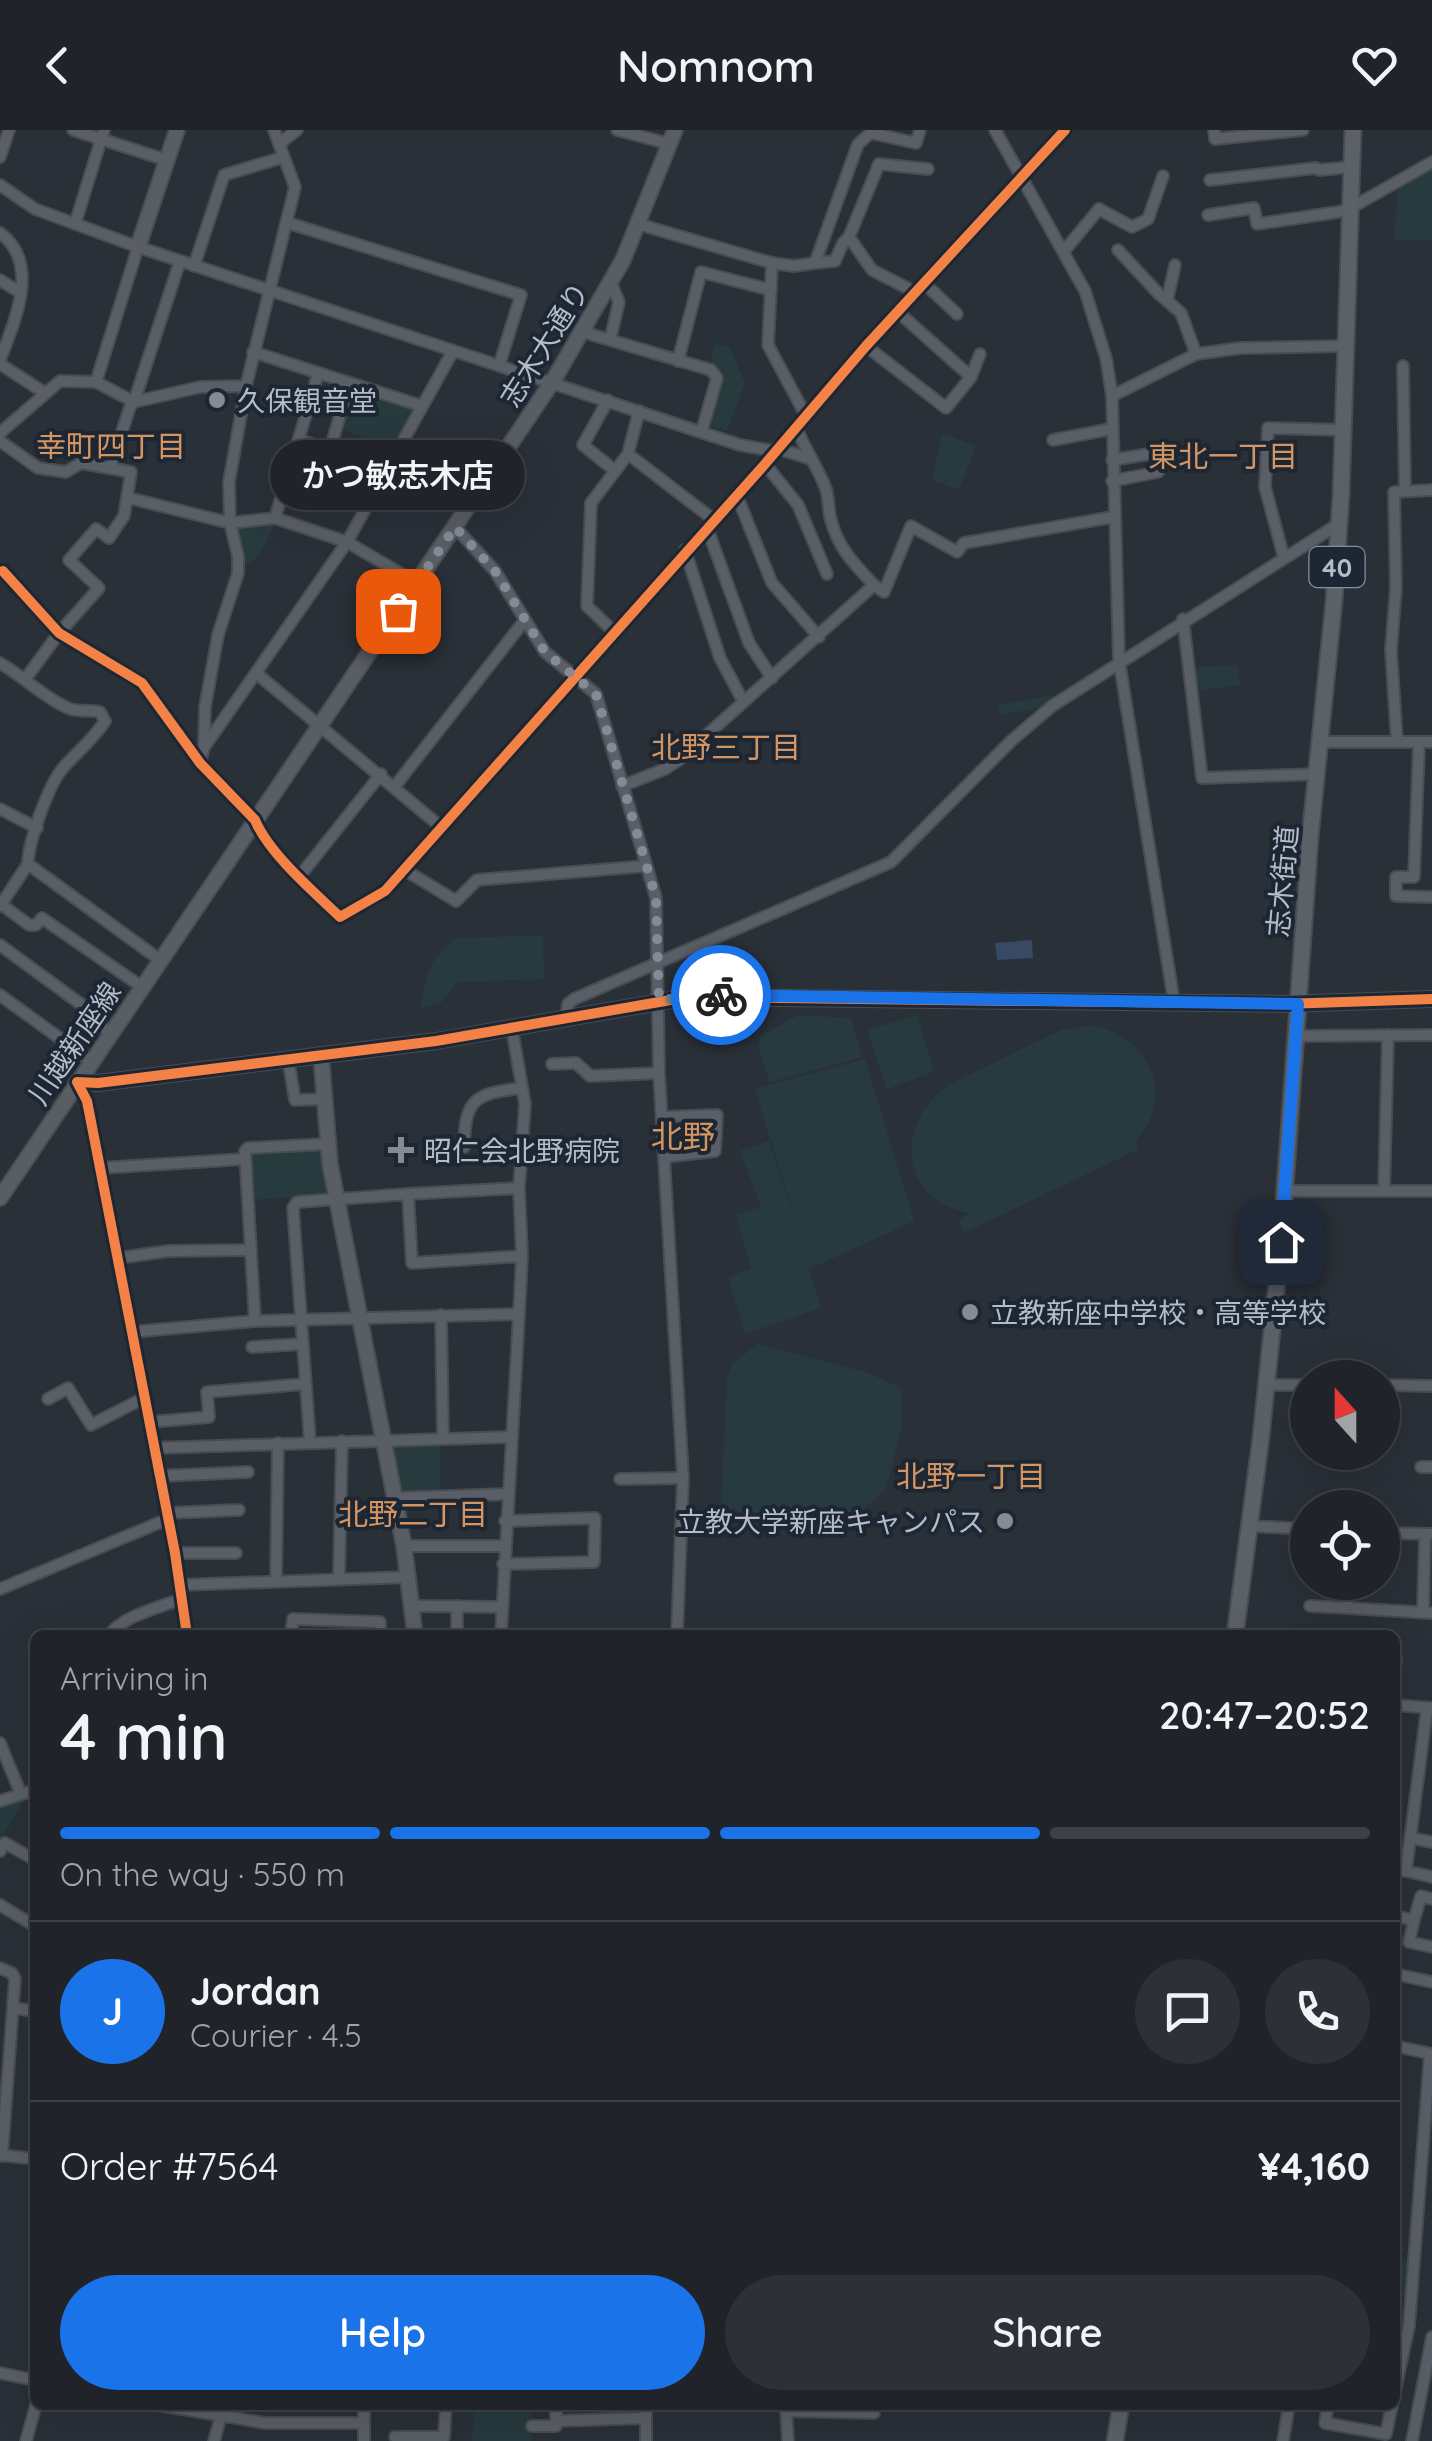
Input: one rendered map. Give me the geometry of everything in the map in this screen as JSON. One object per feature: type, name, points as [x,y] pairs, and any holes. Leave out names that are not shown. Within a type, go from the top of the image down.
[{"type":"main road","name":"志木街道","points":[[1236,1630],[1286,1190],[1298,1004],[1340,524],[1353,130]]},
{"type":"main road","points":[[1115,2441],[1120,2410]]},
{"type":"street","points":[[0,157],[10,130]]},
{"type":"street","points":[[74,130],[102,135],[166,160]]},
{"type":"street","points":[[96,382],[177,130]]},
{"type":"street","points":[[200,763],[218,635],[238,573],[230,523],[229,482],[246,386],[294,188],[274,130]]},
{"type":"street","points":[[279,144],[297,130]]},
{"type":"street","points":[[618,130],[672,137]]},
{"type":"street","points":[[815,264],[858,144],[872,132],[916,144],[920,130]]},
{"type":"street","points":[[995,130],[1064,250],[1094,318],[1106,358],[1112,396],[1119,660],[1174,1002]]},
{"type":"street","points":[[3,571],[59,633],[142,683],[200,763],[340,918],[384,891],[765,464],[805,414],[1066,130]]},
{"type":"street","points":[[1214,130],[1215,139],[1303,130]]},
{"type":"street","points":[[74,224],[102,135]]},
{"type":"street","name":"志木大通り","points":[[190,916],[584,332],[638,224],[672,137]]},
{"type":"street","points":[[194,266],[224,174],[284,158]]},
{"type":"street","points":[[1208,215],[1254,208],[1256,224],[1349,209],[1432,162]]},
{"type":"street","points":[[638,224],[772,263],[794,266],[835,261],[860,218],[858,213],[879,164],[928,169]]},
{"type":"street","points":[[1210,180],[1351,167]]},
{"type":"street","points":[[1064,250],[1100,209],[1132,228],[1148,219],[1163,176]]},
{"type":"street","points":[[0,185],[34,209],[270,292],[740,445],[808,458]]},
{"type":"street","points":[[288,223],[521,295],[499,366]]},
{"type":"street","points":[[0,232],[17,248],[22,259],[21,292],[0,362],[45,394]]},
{"type":"street","points":[[849,237],[872,270],[915,292]]},
{"type":"street","points":[[1118,250],[1181,313],[1196,354]]},
{"type":"street","points":[[110,468],[180,261]]},
{"type":"street","points":[[772,263],[768,345],[805,414]]},
{"type":"street","points":[[1168,301],[1175,265]]},
{"type":"street","points":[[678,361],[701,272],[771,290]]},
{"type":"street","points":[[0,280],[21,292]]},
{"type":"street","points":[[610,340],[618,302],[611,283]]},
{"type":"street","points":[[924,283],[957,314]]},
{"type":"street","points":[[897,312],[971,377]]},
{"type":"street","points":[[584,332],[712,370],[717,378],[702,430]]},
{"type":"street","points":[[866,346],[946,408],[971,377],[980,354]]},
{"type":"street","points":[[1112,396],[1196,354],[1240,348],[1345,346]]},
{"type":"street","points":[[204,747],[347,542],[453,351]]},
{"type":"street","points":[[254,352],[422,406]]},
{"type":"street","points":[[1403,366],[1404,491]]},
{"type":"street","points":[[276,518],[318,374]]},
{"type":"street","points":[[0,433],[60,381],[96,382],[133,402],[200,387],[246,386]]},
{"type":"street","points":[[330,450],[349,383]]},
{"type":"street","points":[[608,400],[583,444],[614,470]]},
{"type":"street","points":[[614,632],[587,606],[591,503],[628,454],[639,411]]},
{"type":"street","points":[[796,426],[827,493],[838,542],[884,592],[911,526],[957,552],[964,543],[1114,517]]},
{"type":"street","points":[[1284,558],[1265,487],[1268,428],[1343,430]]},
{"type":"street","points":[[1053,440],[1111,429]]},
{"type":"street","points":[[299,440],[388,468]]},
{"type":"street","points":[[0,441],[38,468],[66,472],[81,463],[132,472],[124,516],[109,538],[96,529],[70,560],[98,588],[26,678]]},
{"type":"street","points":[[397,451],[473,500]]},
{"type":"street","points":[[1112,460],[1154,452],[1158,472],[1112,480]]},
{"type":"street","points":[[628,454],[710,524],[749,643],[772,678]]},
{"type":"street","points":[[765,464],[798,505],[828,574]]},
{"type":"street","points":[[1396,742],[1391,650],[1396,587],[1394,492],[1432,490]]},
{"type":"street","points":[[736,496],[772,583],[820,637]]},
{"type":"street","points":[[129,498],[230,523],[276,518],[347,542],[416,583]]},
{"type":"street","points":[[566,1018],[568,1004],[574,999],[891,862],[1031,723],[1119,660],[1340,524]]},
{"type":"street","points":[[455,527],[495,571],[545,652],[596,694],[656,898],[659,1074],[682,1478],[677,1630]]},
{"type":"street","points":[[685,550],[720,658],[742,701]]},
{"type":"street","points":[[622,786],[680,759],[874,585]]},
{"type":"street","points":[[1184,619],[1202,778],[1317,774]]},
{"type":"street","points":[[395,786],[525,620]]},
{"type":"street","points":[[0,663],[60,705],[75,711],[100,712],[105,722],[60,771],[28,864],[1,905],[29,925],[36,925],[42,918],[142,987]]},
{"type":"street","points":[[256,672],[441,827]]},
{"type":"street","points":[[1320,742],[1432,742]]},
{"type":"street","points":[[1419,742],[1414,877],[1396,877],[1396,896],[1432,897]]},
{"type":"street","points":[[299,877],[381,774]]},
{"type":"street","points":[[0,809],[38,828]]},
{"type":"street","points":[[28,864],[160,960]]},
{"type":"street","points":[[403,868],[456,901],[477,880],[646,866]]},
{"type":"street","name":"川越新座線","points":[[0,1198],[5,1179],[92,1061],[190,916]]},
{"type":"street","points":[[0,946],[86,1008],[110,1033]]},
{"type":"street","points":[[76,1082],[98,1083],[512,1029],[659,1000],[746,995],[1298,1004],[1432,999]]},
{"type":"street","points":[[0,996],[92,1061]]},
{"type":"street","points":[[501,1630],[522,1256],[520,1188],[525,1104],[512,1029]]},
{"type":"street","points":[[1384,1192],[1388,1035]]},
{"type":"street","points":[[1296,1036],[1432,1035]]},
{"type":"street","points":[[321,1055],[335,1199],[410,1578],[414,1630]]},
{"type":"street","points":[[288,1059],[295,1100],[323,1099]]},
{"type":"street","points":[[552,1064],[576,1064],[590,1076],[659,1074]]},
{"type":"street","points":[[76,1082],[87,1101],[168,1516],[185,1630]]},
{"type":"street","points":[[464,1147],[467,1112],[472,1104],[486,1093],[521,1088]]},
{"type":"street","points":[[662,1117],[717,1115],[715,1152],[664,1157]]},
{"type":"street","points":[[255,1321],[245,1159],[248,1148],[327,1144]]},
{"type":"street","points":[[100,1168],[245,1159]]},
{"type":"street","points":[[310,1441],[293,1208],[297,1202],[520,1188]]},
{"type":"street","points":[[1286,1190],[1432,1190]]},
{"type":"street","points":[[408,1194],[412,1263],[522,1256]]},
{"type":"street","points":[[118,1258],[250,1250]]},
{"type":"street","points":[[132,1332],[255,1321],[519,1314]]},
{"type":"street","points":[[441,1316],[444,1438]]},
{"type":"street","points":[[252,1347],[302,1344]]},
{"type":"street","points":[[150,1422],[208,1417],[206,1392],[305,1384]]},
{"type":"street","points":[[1266,1385],[1290,1385]]},
{"type":"street","points":[[1400,1386],[1432,1386]]},
{"type":"street","points":[[48,1399],[68,1388],[92,1425],[144,1398]]},
{"type":"street","points":[[154,1448],[512,1437]]},
{"type":"street","points":[[338,1578],[342,1441]]},
{"type":"street","points":[[276,1580],[278,1443]]},
{"type":"street","points":[[160,1476],[248,1472]]},
{"type":"street","points":[[620,1479],[682,1478]]},
{"type":"street","points":[[395,1498],[507,1494]]},
{"type":"street","points":[[0,1590],[168,1516],[240,1510]]},
{"type":"street","points":[[504,1564],[594,1562],[595,1518],[506,1521]]},
{"type":"street","points":[[1250,1526],[1290,1528]]},
{"type":"street","points":[[1310,1606],[1428,1612],[1428,1534],[1400,1533]]},
{"type":"street","points":[[404,1546],[504,1546]]},
{"type":"street","points":[[175,1554],[236,1553]]},
{"type":"street","points":[[179,1585],[410,1578]]},
{"type":"street","points":[[116,1630],[130,1619],[181,1600]]},
{"type":"street","points":[[1347,1600],[1347,1608]]},
{"type":"street","points":[[414,1606],[502,1606]]},
{"type":"street","points":[[457,1630],[458,1606]]},
{"type":"street","points":[[292,1630],[293,1620],[380,1622],[380,1630]]},
{"type":"street","points":[[1400,1705],[1430,1708],[1410,1838],[1400,1870],[1432,1877]]},
{"type":"street","points":[[0,1743],[21,1794]]},
{"type":"street","points":[[1418,1778],[1432,1780]]},
{"type":"street","points":[[0,1801],[30,1791]]},
{"type":"street","points":[[1410,1838],[1432,1842]]},
{"type":"street","points":[[0,1851],[5,1843],[30,1857]]},
{"type":"street","points":[[1432,1898],[1422,1896],[1409,1942],[1432,1947]]},
{"type":"street","points":[[0,1905],[30,1923]]},
{"type":"street","points":[[1400,1917],[1414,1920]]},
{"type":"street","points":[[0,1968],[14,1975],[13,2008],[5,2035],[1,2156],[30,2159]]},
{"type":"street","points":[[1400,1975],[1432,1982]]},
{"type":"street","points":[[13,2008],[30,2010]]},
{"type":"street","points":[[1400,2047],[1431,2054],[1408,2326],[1400,2365]]},
{"type":"street","points":[[1412,2441],[1432,2336]]},
{"type":"street","points":[[0,2373],[30,2379]]},
{"type":"street","points":[[26,2441],[35,2410]]},
{"type":"street","points":[[182,2410],[265,2423],[364,2423]]},
{"type":"street","points":[[214,2441],[222,2410]]},
{"type":"street","points":[[364,2410],[364,2441]]},
{"type":"street","points":[[395,2436],[444,2437],[446,2410]]},
{"type":"street","points":[[532,2426],[556,2426],[556,2410]]},
{"type":"street","points":[[646,2410],[646,2441]]},
{"type":"street","points":[[786,2410],[788,2441]]},
{"type":"street","points":[[840,2410],[874,2413],[874,2410]]},
{"type":"street","points":[[1284,2441],[1288,2410]]},
{"type":"street","points":[[1327,2410],[1325,2423],[1386,2434],[1391,2410]]},
{"type":"street","points":[[556,2421],[646,2418]]},
{"type":"green space","points":[[1432,167],[1432,240],[1394,241],[1398,188]]},
{"type":"green space","points":[[715,344],[729,346],[745,383],[727,431],[710,426],[708,421],[720,379],[717,369],[710,366]]},
{"type":"green space","points":[[351,388],[413,407],[415,411],[395,446],[339,429]]},
{"type":"green space","points":[[942,433],[976,446],[959,490],[932,480]]},
{"type":"green space","points":[[271,523],[273,528],[261,552],[241,568],[234,529]]},
{"type":"green space","points":[[1237,665],[1240,685],[1196,691],[1194,667]]},
{"type":"green space","points":[[1055,695],[1039,708],[1000,715],[998,705]]},
{"type":"green space","points":[[543,935],[544,979],[457,982],[442,1002],[421,1008],[430,969],[455,938]]},
{"type":"green space","points":[[798,1015],[851,1018],[862,1057],[770,1082],[758,1046],[761,1036]]},
{"type":"green space","points":[[917,1015],[934,1072],[887,1089],[867,1030]]},
{"type":"green space","points":[[1093,1025],[1130,1042],[1151,1071],[1155,1105],[1136,1141],[1139,1149],[964,1233],[958,1220],[969,1213],[945,1205],[927,1192],[916,1175],[913,1135],[921,1115],[934,1097],[954,1082],[1061,1030]]},
{"type":"green space","points":[[865,1059],[914,1221],[809,1269],[821,1308],[745,1334],[728,1277],[751,1269],[736,1215],[761,1207],[740,1151],[769,1141],[808,1262],[755,1089]]},
{"type":"green space","points":[[321,1148],[327,1194],[253,1200],[249,1153]]},
{"type":"green space","points":[[758,1344],[868,1373],[902,1388],[902,1426],[885,1491],[848,1522],[826,1528],[756,1526],[721,1506],[727,1379],[733,1363]]},
{"type":"green space","points":[[388,1443],[440,1443],[440,1493],[398,1494]]},
{"type":"green space","points":[[27,1796],[0,1840],[0,1805]]},
{"type":"green space","points":[[1400,2260],[1409,2261],[1406,2296],[1400,2295]]},
{"type":"green space","points":[[474,2410],[532,2410],[531,2441],[472,2441]]},
{"type":"water","points":[[1032,940],[1033,958],[997,960],[995,943]]},
{"type":"cycle path","points":[[3,571],[59,633],[142,683],[200,763],[255,820],[281,859],[340,917],[385,891],[866,346],[1065,130]]},
{"type":"cycle path","points":[[186,1630],[175,1553],[87,1101],[77,1082],[98,1083],[436,1041],[688,997],[1284,1004],[1432,999]]},
{"type":"way so far","points":[[398,611],[455,527],[495,571],[545,652],[596,694],[656,898],[659,1000],[721,995]]},
{"type":"place","name":"久保観音堂","points":[[217,400]]},
{"type":"place","name":"かつ敏志木店","points":[[398,611]]},
{"type":"place","name":"昭仁会北野病院","points":[[401,1150]]},
{"type":"place","name":"立教新座中学校・高等学校","points":[[970,1312]]},
{"type":"place","name":"立教大学新座キャンパス","points":[[1005,1521]]},
{"type":"district","name":"幸町四丁目","points":[[111,446]]},
{"type":"district","name":"東北一丁目","points":[[1223,456]]},
{"type":"district","name":"北野三丁目","points":[[726,747]]},
{"type":"district","name":"北野","points":[[683,1136]]},
{"type":"district","name":"北野一丁目","points":[[971,1476]]},
{"type":"district","name":"北野二丁目","points":[[413,1514]]},
{"type":"route","points":[[721,995],[1298,1004],[1281,1242]]}]
